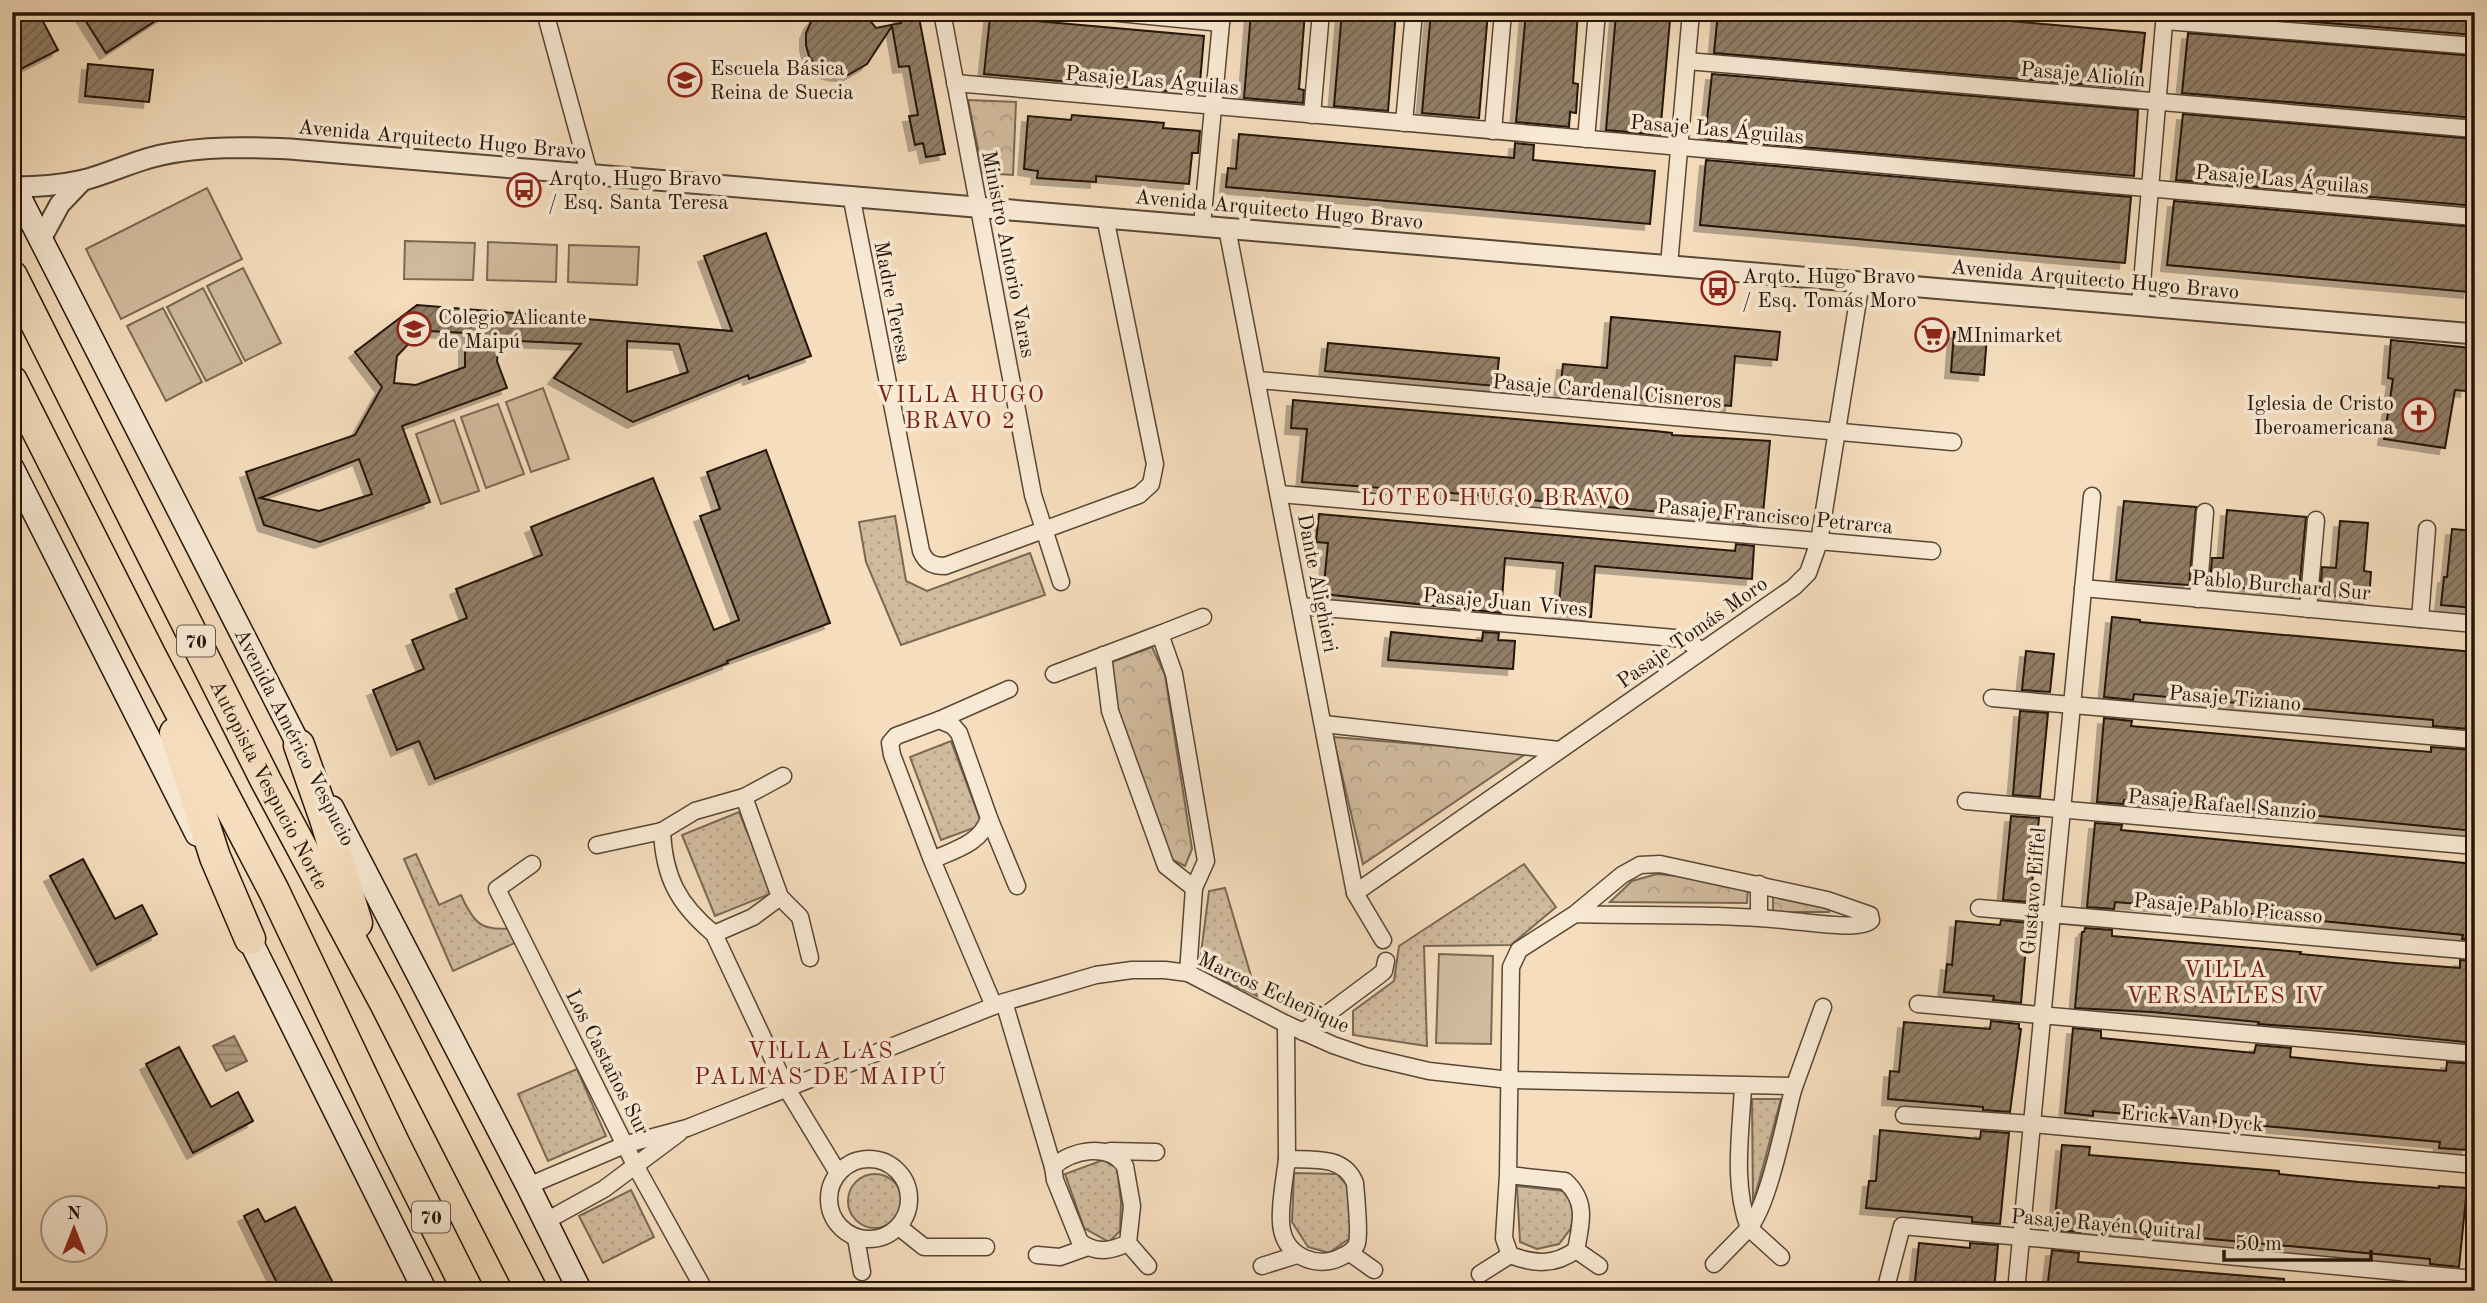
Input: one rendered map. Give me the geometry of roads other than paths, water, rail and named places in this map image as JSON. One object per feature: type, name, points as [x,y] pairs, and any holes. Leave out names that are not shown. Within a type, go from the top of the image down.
[{"type":"highway","name":"Autopista Vespucio Norte","points":[[12,276],[260,769],[385,1003],[532,1291]]},
{"type":"highway","name":"70","points":[[12,381],[150,656],[274,891],[468,1291]]},
{"type":"highway","points":[[150,656],[215,857],[250,939]]},
{"type":"highway","points":[[299,745],[385,1003]]},
{"type":"main road","name":"Avenida Américo Vespucio","points":[[13,185],[580,1291]]},
{"type":"main road","points":[[12,468],[425,1291]]},
{"type":"street","points":[[545,12],[589,173]]},
{"type":"street","name":"Ministro Antorio Varas","points":[[942,12],[1033,495],[1061,582]]},
{"type":"street","points":[[1108,12],[1221,18],[1202,225]]},
{"type":"street","points":[[1312,115],[1321,12]]},
{"type":"street","points":[[1404,123],[1414,12]]},
{"type":"street","points":[[1493,131],[1503,12]]},
{"type":"street","points":[[1586,139],[1597,12]]},
{"type":"street","points":[[1670,265],[1691,12]]},
{"type":"street","points":[[2140,306],[2165,17],[2475,46]]},
{"type":"street","name":"Pasaje Aliolín","points":[[1687,61],[2475,129]]},
{"type":"street","name":"Pasaje Las Águilas","points":[[955,83],[2475,216]]},
{"type":"street","name":"Avenida Arquitecto Hugo Bravo","points":[[13,185],[36,187],[83,180],[164,154],[244,146],[851,195],[2475,334]]},
{"type":"street","name":"Avenida Arquitecto Hugo Bravo","points":[[41,239],[61,204],[83,180]]},
{"type":"street","name":"Madre Teresa","points":[[851,195],[921,551],[930,564],[945,566],[1043,531]]},
{"type":"street","points":[[1043,531],[1139,495],[1151,484],[1155,464],[1105,217]]},
{"type":"street","name":"Dante Alighieri","points":[[1227,228],[1355,893],[1383,940]]},
{"type":"street","name":"Pasaje Tomás Moro","points":[[1355,893],[1803,579],[1812,566],[1819,542],[1861,282]]},
{"type":"street","name":"Pasaje Cardenal Cisneros","points":[[1258,380],[1953,442]]},
{"type":"street","name":"Pasaje Francisco Petrarca","points":[[1280,494],[1932,551]]},
{"type":"street","name":"Gustavo Eiffel","points":[[2017,1291],[2092,496]]},
{"type":"street","points":[[2198,599],[2205,512]]},
{"type":"street","points":[[2308,609],[2316,520]]},
{"type":"street","points":[[2420,619],[2427,530]]},
{"type":"street","name":"Pablo Burchard Sur","points":[[2083,588],[2475,624]]},
{"type":"street","name":"Pasaje Juan Vives","points":[[1301,606],[1675,638],[1687,641],[1702,651]]},
{"type":"street","points":[[1054,674],[1203,617]]},
{"type":"street","points":[[1160,634],[1174,674],[1206,861],[1194,888],[1188,973]]},
{"type":"street","points":[[1103,655],[1110,712],[1166,866],[1194,888]]},
{"type":"street","points":[[1009,689],[896,736],[890,743],[892,755],[932,860],[999,1004],[1055,1180],[1080,1242],[1088,1247],[1107,1251],[1128,1243]]},
{"type":"street","name":"Pasaje Tiziano","points":[[1992,698],[2475,740]]},
{"type":"street","points":[[939,720],[953,726],[959,733],[1017,886]]},
{"type":"street","points":[[1324,724],[1559,750]]},
{"type":"street","points":[[597,845],[662,831],[695,811],[744,797],[783,776]]},
{"type":"street","points":[[744,797],[780,897],[800,917],[810,958]]},
{"type":"street","name":"Pasaje Rafael Sanzio","points":[[1966,801],[2475,846]]},
{"type":"street","points":[[932,860],[978,838],[986,830],[989,818]]},
{"type":"street","points":[[662,831],[663,856],[671,882],[692,916],[713,934],[787,1088],[838,1174]]},
{"type":"street","points":[[1510,1255],[1504,1238],[1508,1175],[1510,980],[1514,958],[1519,950],[1575,914],[1622,874],[1652,863],[1759,884],[1851,908],[1870,915],[1871,920],[1865,925],[1827,925],[1759,917],[1575,914]]},
{"type":"street","name":"Los Castaños Sur","points":[[532,864],[497,889],[627,1144],[635,1165],[705,1291]]},
{"type":"street","points":[[1759,884],[1759,917]]},
{"type":"street","points":[[713,934],[753,917],[780,897]]},
{"type":"street","name":"Pasaje Pablo Picasso","points":[[1979,908],[2475,951]]},
{"type":"street","points":[[1303,1032],[1384,971],[1386,961]]},
{"type":"street","name":"Marcos Echeñique","points":[[528,1186],[627,1144],[687,1128],[999,1004],[1115,972],[1149,969],[1188,973],[1303,1032],[1397,1064],[1469,1077],[1510,1080],[1792,1088]]},
{"type":"street","points":[[1918,1004],[2475,1054]]},
{"type":"street","points":[[1714,1264],[1757,1218],[1792,1088],[1822,1007]]},
{"type":"street","points":[[1286,1024],[1287,1159],[1282,1231],[1290,1249],[1297,1255],[1323,1262],[1334,1261],[1350,1253],[1357,1242],[1353,1177],[1335,1162],[1287,1159]]},
{"type":"street","points":[[1743,1086],[1739,1187],[1743,1214],[1749,1228],[1782,1257]]},
{"type":"street","name":"Erick Van Dyck","points":[[1904,1115],[2032,1124],[2475,1165]]},
{"type":"street","name":"Marcos Echeñique","points":[[546,1221],[604,1189],[687,1128]]},
{"type":"street","points":[[1053,1167],[1062,1160],[1091,1151],[1156,1152]]},
{"type":"street","points":[[1108,1151],[1125,1166],[1132,1206],[1128,1243],[1147,1266]]},
{"type":"street","points":[[866,1159],[882,1161],[896,1169],[906,1182],[910,1197],[908,1213],[899,1227],[879,1239],[856,1238],[844,1231],[835,1222],[830,1210],[831,1185],[838,1174],[850,1163],[866,1159]]},
{"type":"street","points":[[1480,1274],[1510,1255],[1546,1263],[1564,1259],[1576,1250],[1581,1203],[1572,1186],[1565,1181],[1508,1175]]},
{"type":"street","name":"Pasaje Rayén Quitral","points":[[1885,1291],[1902,1226],[2475,1279]]},
{"type":"street","points":[[899,1227],[924,1247],[986,1247]]},
{"type":"street","points":[[856,1238],[863,1272]]},
{"type":"street","points":[[1037,1255],[1060,1257],[1088,1247]]},
{"type":"street","points":[[1576,1250],[1599,1266]]},
{"type":"street","points":[[1350,1253],[1374,1270]]},
{"type":"street","points":[[1262,1266],[1297,1255]]},
{"type":"place","name":"Escuela Básica Reina de Suecia","points":[[685,80]]},
{"type":"place","name":"Arqto. Hugo Bravo / Esq. Santa Teresa","points":[[524,190]]},
{"type":"place","name":"Arqto. Hugo Bravo / Esq. Tomás Moro","points":[[1718,288]]},
{"type":"place","name":"Colegio Alicante de Maipú","points":[[414,329]]},
{"type":"place","name":"MInimarket","points":[[1932,335]]},
{"type":"place","name":"Iglesia de Cristo Iberoamericana","points":[[2419,415]]},
{"type":"district","name":"VILLA HUGO BRAVO 2","points":[[961,407]]},
{"type":"district","name":"LOTEO HUGO BRAVO","points":[[1496,497]]},
{"type":"district","name":"VILLA VERSALLES IV","points":[[2226,982]]},
{"type":"district","name":"VILLA LAS PALMAS DE MAIPÚ","points":[[821,1063]]}]
